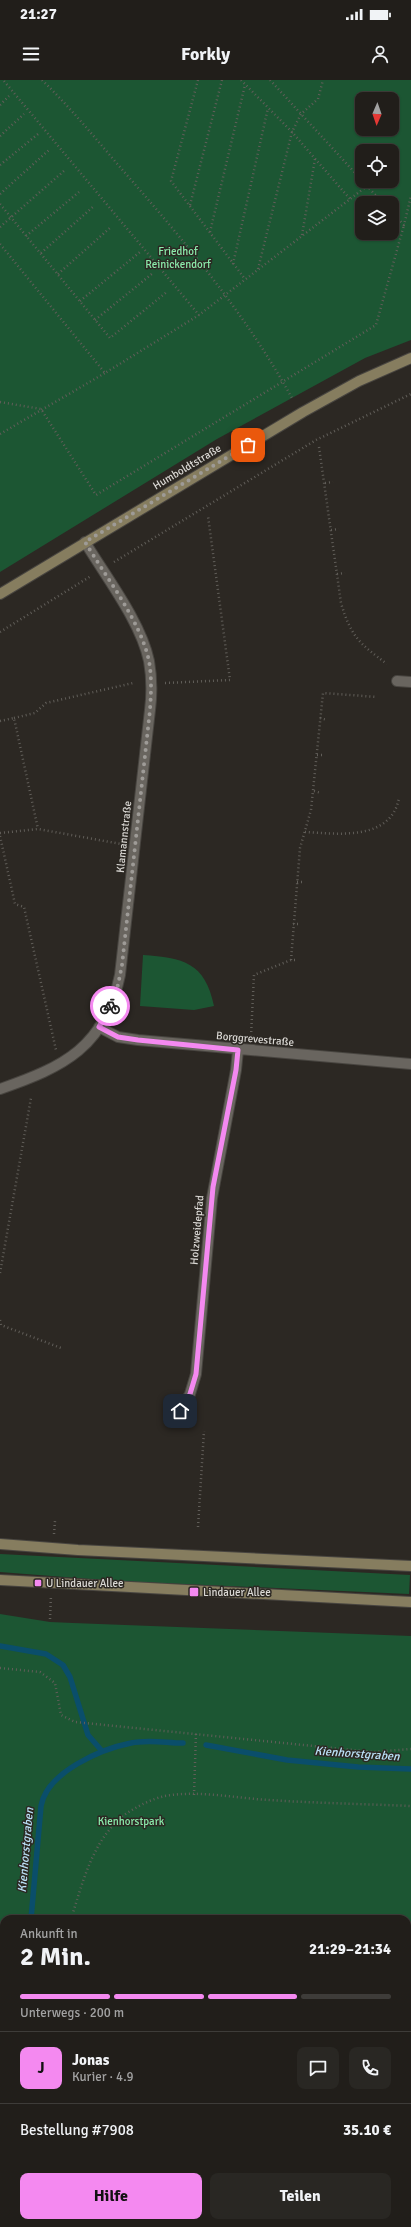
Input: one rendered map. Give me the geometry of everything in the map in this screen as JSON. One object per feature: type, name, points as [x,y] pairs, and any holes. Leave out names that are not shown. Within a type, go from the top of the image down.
[{"type":"main road","name":"Humboldtstraße","points":[[0,594],[303,412],[359,381],[411,358]]},
{"type":"main road","points":[[0,1544],[411,1566]]},
{"type":"main road","points":[[0,1580],[411,1602]]},
{"type":"street","name":"Klamannstraße","points":[[0,1089],[55,1068],[78,1051],[99,1027],[112,1002],[120,975],[152,681],[145,645],[136,627],[85,542]]},
{"type":"street","points":[[397,681],[411,682]]},
{"type":"street","name":"Borggrevestraße","points":[[99,1027],[118,1037],[138,1040],[238,1050],[411,1064]]},
{"type":"street","name":"Holzweidepfad","points":[[180,1411],[190,1394],[196,1374],[213,1187],[236,1070],[238,1050]]},
{"type":"path","points":[[42,80],[63,100],[156,209],[226,295],[283,382],[293,400]]},
{"type":"path","points":[[198,80],[171,181],[245,279]]},
{"type":"path","points":[[190,206],[222,80]]},
{"type":"path","points":[[241,80],[292,132],[350,199]]},
{"type":"path","points":[[270,80],[355,174]]},
{"type":"path","points":[[258,269],[292,132],[300,114],[318,99],[323,80]]},
{"type":"path","points":[[4,81],[198,315]]},
{"type":"path","points":[[210,232],[245,84]]},
{"type":"path","points":[[0,105],[9,96]]},
{"type":"path","points":[[233,264],[268,108]]},
{"type":"path","points":[[0,136],[24,114]]},
{"type":"path","points":[[0,165],[38,134]]},
{"type":"path","points":[[0,194],[49,150]]},
{"type":"path","points":[[302,236],[315,159]]},
{"type":"path","points":[[0,227],[65,170]]},
{"type":"path","points":[[0,434],[105,373],[198,315],[364,188]]},
{"type":"path","points":[[368,188],[375,196]]},
{"type":"path","points":[[26,236],[79,192]]},
{"type":"path","points":[[0,402],[41,409],[96,495],[376,325],[411,196]]},
{"type":"path","points":[[0,204],[110,338],[168,292]]},
{"type":"path","points":[[41,253],[94,206]]},
{"type":"path","points":[[399,220],[404,225]]},
{"type":"path","points":[[58,274],[111,227]]},
{"type":"path","points":[[0,246],[105,373]]},
{"type":"path","points":[[80,301],[140,252]]},
{"type":"path","points":[[95,320],[153,273]]},
{"type":"path","points":[[109,565],[316,440],[411,394]]},
{"type":"path","points":[[320,447],[342,604],[353,634],[364,647],[387,664]]},
{"type":"path","points":[[325,483],[332,482]]},
{"type":"path","points":[[165,683],[230,680],[208,516]]},
{"type":"path","points":[[331,530],[339,529]]},
{"type":"path","points":[[337,574],[345,573]]},
{"type":"path","points":[[0,632],[95,574]]},
{"type":"path","points":[[0,721],[36,713],[46,703],[132,683]]},
{"type":"path","points":[[291,960],[300,848],[311,810],[314,791],[323,693],[377,697]]},
{"type":"path","points":[[14,718],[38,829]]},
{"type":"path","points":[[320,718],[327,720]]},
{"type":"path","points":[[317,754],[324,755]]},
{"type":"path","points":[[314,791],[321,793]]},
{"type":"path","points":[[305,832],[344,834],[377,828],[391,818],[398,806],[399,798]]},
{"type":"path","points":[[56,1051],[24,907],[15,904],[0,835],[38,829],[122,845]]},
{"type":"path","points":[[297,882],[303,882]]},
{"type":"path","points":[[294,924],[300,924]]},
{"type":"path","points":[[251,1038],[254,975],[291,960],[297,960]]},
{"type":"path","points":[[0,1273],[31,1098]]},
{"type":"path","points":[[0,1320],[1,1325],[62,1348]]},
{"type":"path","points":[[198,1527],[204,1431]]},
{"type":"path","points":[[0,1668],[40,1672],[55,1683],[61,1715],[75,1722],[373,1752],[411,1749]]},
{"type":"path","points":[[194,1795],[196,1733]]},
{"type":"path","points":[[72,1915],[86,1870],[98,1846],[116,1823],[132,1810],[154,1799],[165,1796],[194,1795],[310,1803],[411,1806]]},
{"type":"green space","name":"Friedhof Reinickendorf","points":[[0,80],[411,80],[411,340],[365,358],[217,439],[0,572]]},
{"type":"green space","points":[[143,955],[170,958],[190,965],[198,971],[205,980],[214,1006],[194,1010],[140,1006]]},
{"type":"green space","points":[[0,1554],[410,1575],[409,1594],[116,1581],[0,1572]]},
{"type":"green space","name":"Kienhorstpark","points":[[0,1614],[50,1622],[411,1636],[411,1915],[0,1915]]},
{"type":"waterway","points":[[0,1646],[46,1654],[63,1665],[70,1677],[88,1735],[102,1751]]},
{"type":"waterway","name":"Kienhorstgraben","points":[[31,1915],[41,1806],[45,1794],[53,1783],[77,1764],[119,1746],[144,1741],[183,1743]]},
{"type":"waterway","name":"Kienhorstgraben","points":[[206,1745],[287,1760],[358,1767],[411,1769]]},
{"type":"way so far","points":[[110,1006],[118,985],[122,965],[152,693],[152,681],[145,645],[136,627],[85,542],[248,445]]},
{"type":"place","name":"U Lindauer Allee","points":[[38,1583]]},
{"type":"place","name":"Lindauer Allee","points":[[194,1592]]},
{"type":"route","points":[[110,1006],[99,1027],[118,1037],[238,1050],[236,1070],[213,1187],[196,1374],[190,1394],[180,1411]]}]
